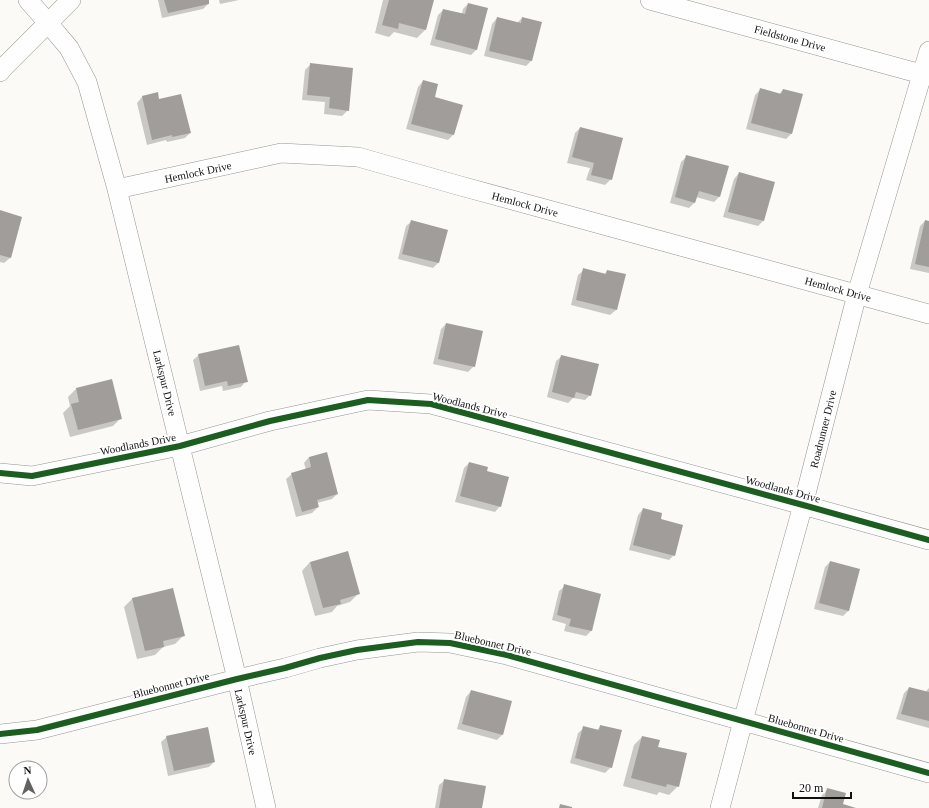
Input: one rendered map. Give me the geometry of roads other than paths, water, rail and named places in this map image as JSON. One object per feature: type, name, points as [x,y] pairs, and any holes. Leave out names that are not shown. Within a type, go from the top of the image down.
[{"type":"street","name":"Larkspur Drive","points":[[28,0],[69,48],[87,82],[117,190],[180,446],[266,808]]},
{"type":"street","points":[[0,72],[71,0]]},
{"type":"street","name":"Fieldstone Drive","points":[[650,0],[926,75]]},
{"type":"street","name":"Roadrunner Drive","points":[[720,808],[803,504],[857,294],[926,75],[929,51]]},
{"type":"street","name":"Hemlock Drive","points":[[117,190],[281,153],[358,157],[457,186],[929,314]]},
{"type":"street","name":"Woodlands Drive","points":[[0,473],[32,476],[180,446],[270,421],[368,400],[431,404],[803,504],[929,540]]},
{"type":"street","name":"Bluebonnet Drive","points":[[0,734],[37,730],[320,658],[358,650],[418,642],[450,644],[507,655],[929,773]]}]
